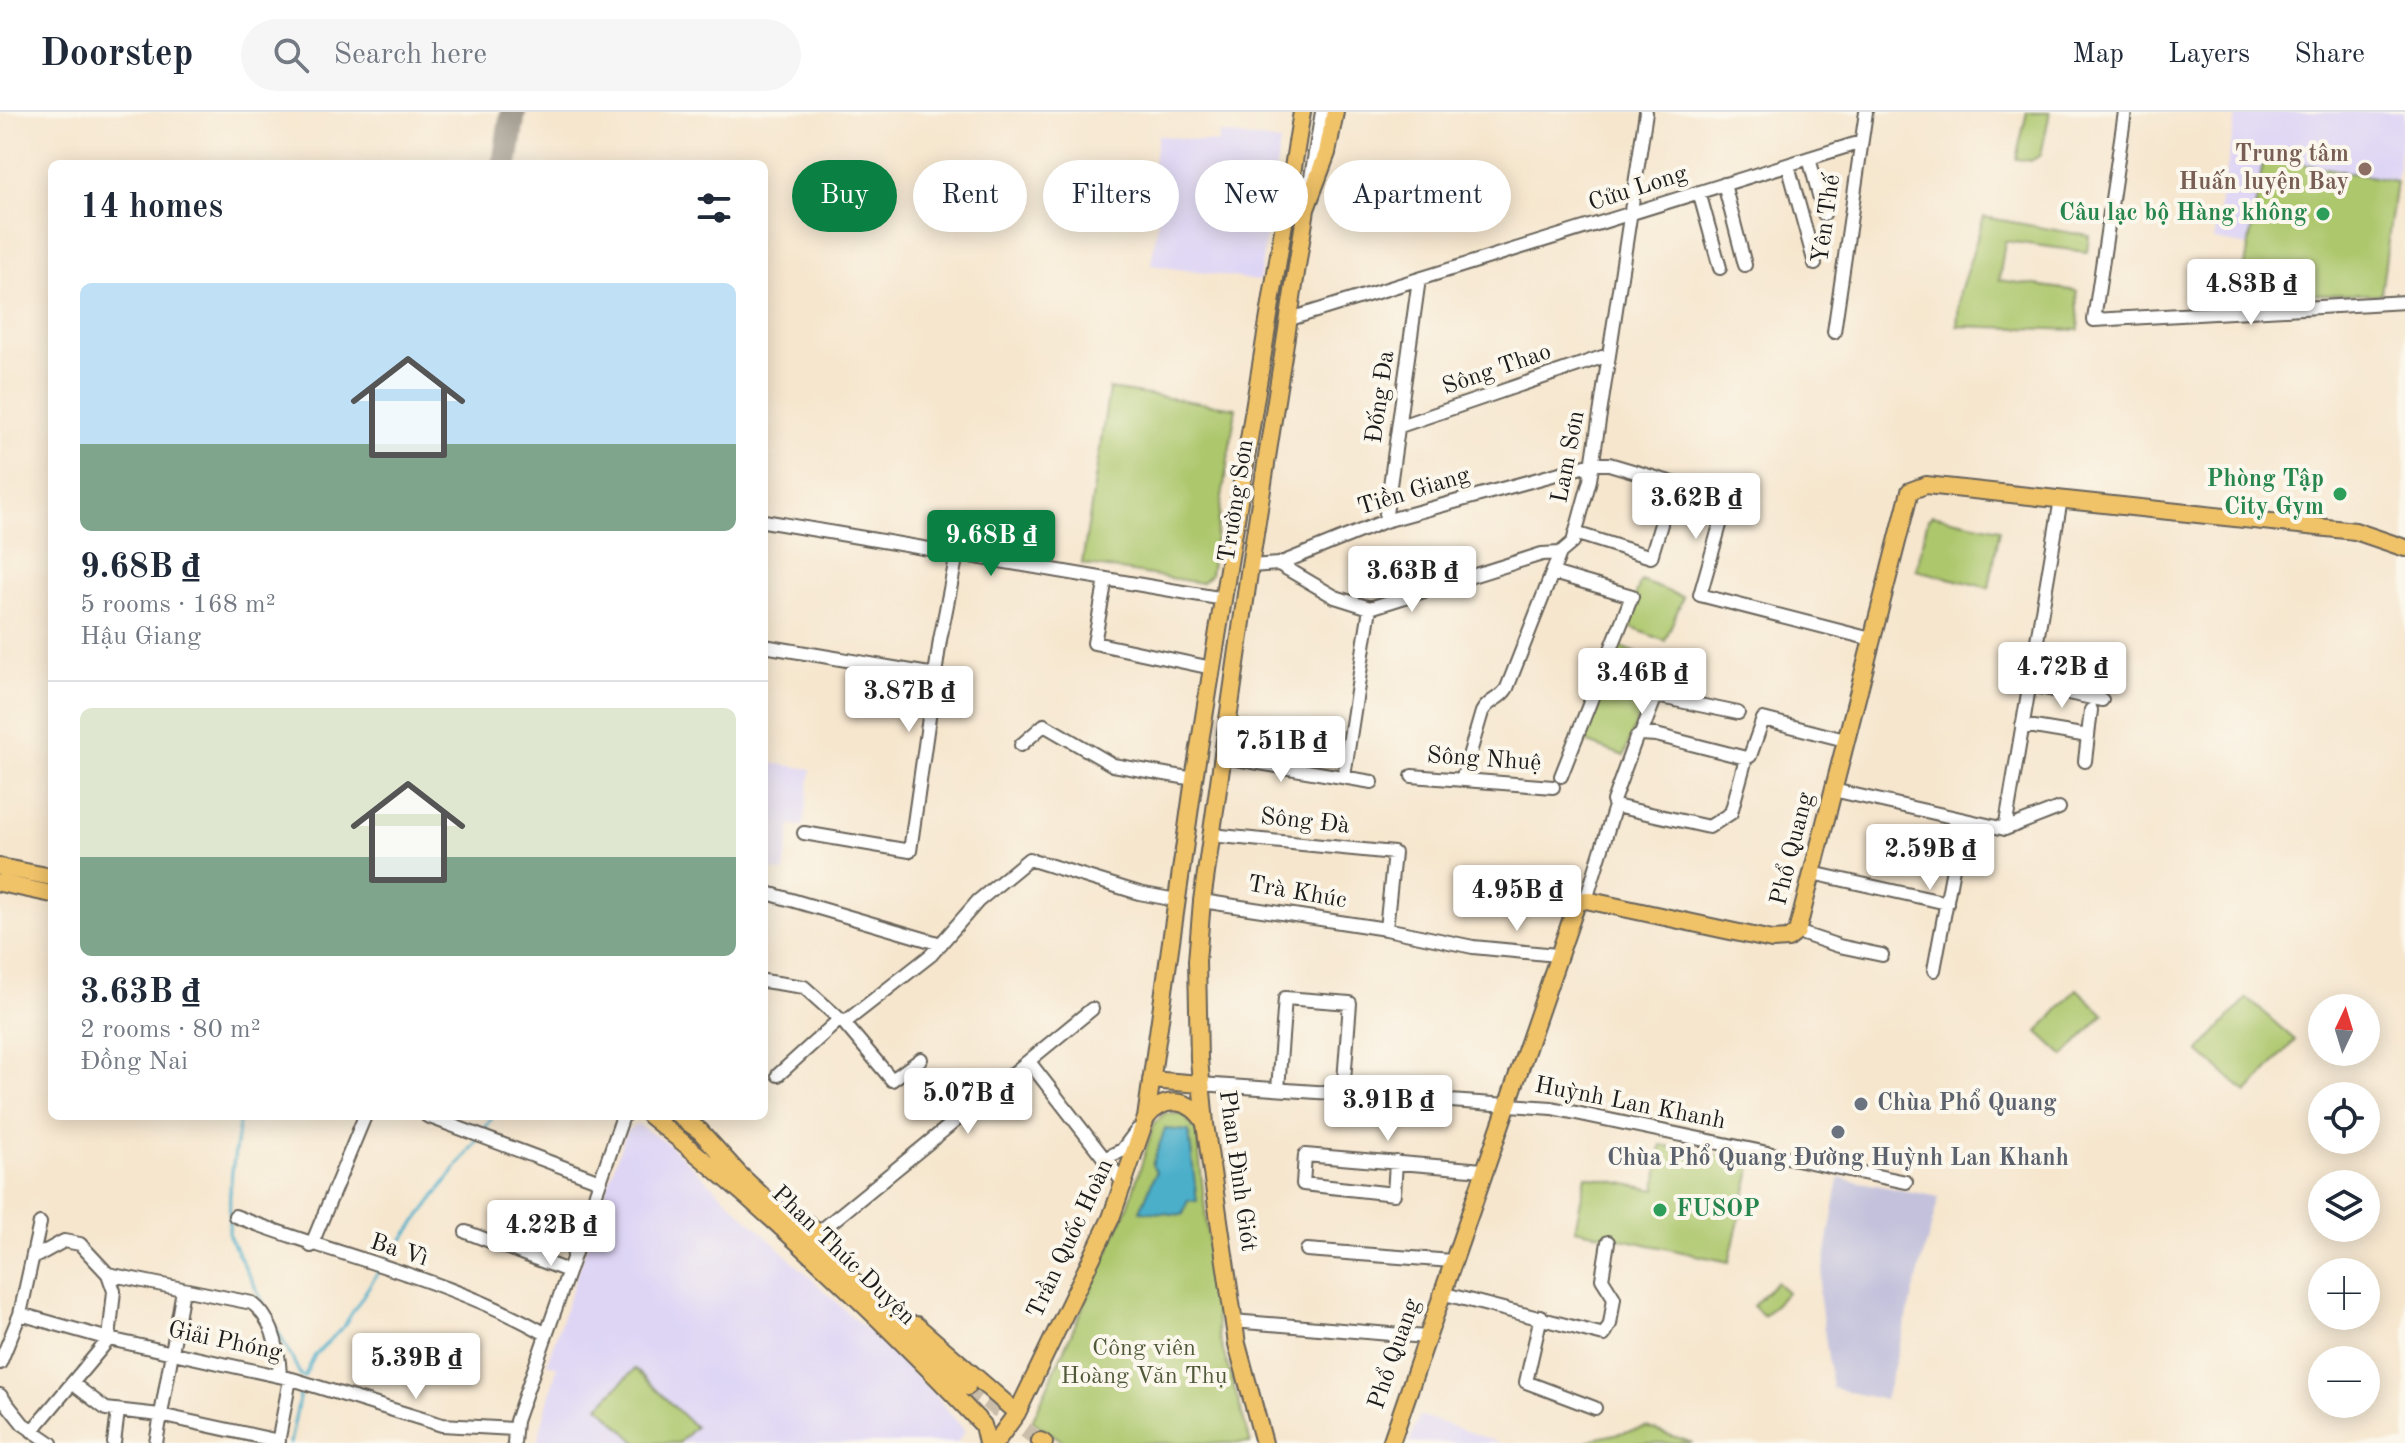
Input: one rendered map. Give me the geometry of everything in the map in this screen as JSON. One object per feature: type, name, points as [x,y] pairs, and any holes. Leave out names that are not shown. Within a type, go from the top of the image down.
[{"type":"main road","name":"Trường Sơn","points":[[1176,900],[1302,112]]},
{"type":"main road","name":"Trường Sơn","points":[[1308,204],[1327,153],[1335,112]]},
{"type":"main road","name":"Trường Sơn","points":[[1202,901],[1303,232]]},
{"type":"main road","name":"Phổ Quang","points":[[1391,1443],[1574,907],[1586,900],[1772,940],[1788,939],[1797,932],[1907,496],[1915,488],[1926,485],[2355,531],[2405,548]]},
{"type":"main road","points":[[0,867],[48,876]]},
{"type":"main road","points":[[0,883],[48,893]]},
{"type":"main road","name":"Trần Quốc Hoàn","points":[[995,1443],[1017,1413],[1125,1185],[1146,1118],[1176,900]]},
{"type":"main road","name":"Phan Đình Giót","points":[[1202,901],[1197,996],[1200,1084],[1233,1321],[1264,1443]]},
{"type":"main road","points":[[1151,1080],[1200,1084]]},
{"type":"main road","points":[[1146,1118],[1159,1105],[1177,1102],[1194,1108],[1205,1124]]},
{"type":"main road","name":"Phan Thúc Duyện","points":[[655,1120],[704,1158],[788,1235],[975,1417],[986,1430],[987,1443]]},
{"type":"main road","name":"Phan Thúc Duyện","points":[[683,1120],[720,1153],[741,1164],[818,1233],[873,1288],[1017,1413]]},
{"type":"main road","points":[[720,1153],[967,1387]]},
{"type":"main road","points":[[975,1417],[986,1419],[995,1413],[997,1396]]},
{"type":"street","points":[[1308,197],[1322,112]]},
{"type":"street","name":"Lam Sơn","points":[[1462,780],[1482,712],[1486,704],[1502,697],[1507,688],[1560,553],[1573,542],[1593,464],[1628,214],[1646,112]]},
{"type":"street","name":"Yên Thế","points":[[1834,332],[1866,112]]},
{"type":"street","points":[[2125,112],[2094,320],[2405,302]]},
{"type":"street","name":"Cửu Long","points":[[1290,319],[1861,142]]},
{"type":"street","points":[[1809,158],[1824,214]]},
{"type":"street","points":[[1788,165],[1815,264]]},
{"type":"street","points":[[1724,184],[1745,265]]},
{"type":"street","points":[[1699,192],[1720,268]]},
{"type":"street","name":"Đống Đa","points":[[1385,521],[1419,279]]},
{"type":"street","name":"Sông Thao","points":[[1400,426],[1608,355]]},
{"type":"street","points":[[1593,464],[1609,464],[1727,499]]},
{"type":"street","name":"Tiền Giang","points":[[1250,566],[1279,564],[1385,521],[1593,464]]},
{"type":"street","points":[[2005,829],[2061,499]]},
{"type":"street","points":[[1722,518],[1700,595],[1871,639]]},
{"type":"street","points":[[768,522],[1224,599]]},
{"type":"street","points":[[1575,533],[1651,557],[1661,524]]},
{"type":"street","points":[[1279,564],[1335,597],[1370,608],[1542,554],[1560,553]]},
{"type":"street","points":[[804,833],[910,851],[935,675],[957,554]]},
{"type":"street","name":"Sông Nhuệ","points":[[1412,776],[1557,781],[1632,596],[1553,573]]},
{"type":"street","points":[[1106,579],[1094,643],[1212,668]]},
{"type":"street","points":[[1344,776],[1370,608]]},
{"type":"street","points":[[768,647],[935,675]]},
{"type":"street","points":[[2029,685],[2102,700]]},
{"type":"street","points":[[1586,900],[1615,806],[1613,801],[1631,750],[1656,696],[1738,713]]},
{"type":"street","points":[[2085,761],[2091,710]]},
{"type":"street","points":[[1615,806],[1692,826],[1718,824],[1731,813],[1746,758],[1750,756],[1763,719],[1845,740]]},
{"type":"street","points":[[1021,745],[1044,725],[1113,765],[1194,779]]},
{"type":"street","points":[[2022,725],[2088,736]]},
{"type":"street","points":[[1641,734],[1746,758]]},
{"type":"street","points":[[1223,757],[1372,782]]},
{"type":"street","points":[[1833,790],[2005,829],[2059,808]]},
{"type":"street","points":[[1934,970],[1962,820]]},
{"type":"street","name":"Sông Đà","points":[[1211,835],[1394,853],[1386,929]]},
{"type":"street","points":[[778,1075],[842,1021],[891,989],[941,944],[978,901],[1029,859],[1139,893],[1176,900]]},
{"type":"street","points":[[1812,873],[1947,903]]},
{"type":"street","points":[[768,893],[941,944]]},
{"type":"street","name":"Trà Khúc","points":[[1202,901],[1386,929],[1473,947],[1557,955]]},
{"type":"street","points":[[1797,932],[1839,946],[1882,955]]},
{"type":"street","points":[[768,982],[804,987],[842,1021],[892,1080],[921,1059]]},
{"type":"street","points":[[1278,1089],[1285,998],[1350,1003],[1343,1094]]},
{"type":"street","points":[[818,1233],[1030,1063],[1092,1009]]},
{"type":"street","points":[[1030,1063],[1125,1185]]},
{"type":"street","name":"Huỳnh Lan Khanh","points":[[1200,1084],[1552,1108],[1906,1182]]},
{"type":"street","points":[[1104,1159],[1122,1150],[1146,1118]]},
{"type":"street","points":[[311,1246],[363,1120]]},
{"type":"street","points":[[437,1120],[600,1181]]},
{"type":"street","points":[[514,1443],[514,1429],[622,1120]]},
{"type":"street","points":[[1396,1162],[1394,1194],[1303,1184],[1305,1155],[1396,1162],[1483,1170]]},
{"type":"street","name":"Ba Vì","points":[[235,1216],[311,1246],[509,1312],[546,1334]]},
{"type":"street","points":[[0,1363],[20,1314],[40,1223]]},
{"type":"street","points":[[466,1232],[568,1271]]},
{"type":"street","points":[[32,1431],[109,1339],[114,1291],[108,1274],[80,1244],[72,1241],[56,1244],[33,1258]]},
{"type":"street","points":[[1441,1293],[1503,1312],[1541,1316],[1601,1336],[1606,1333],[1614,1298],[1602,1279],[1608,1242]]},
{"type":"street","points":[[1307,1250],[1452,1261]]},
{"type":"street","points":[[72,1383],[97,1405],[118,1411],[160,1415],[279,1442],[287,1378],[276,1344],[256,1306],[108,1274]]},
{"type":"street","points":[[156,1443],[183,1290]]},
{"type":"street","name":"Giải Phóng","points":[[20,1314],[109,1339],[287,1378],[442,1425],[514,1429]]},
{"type":"street","points":[[1541,1316],[1526,1382],[1595,1408]]},
{"type":"street","points":[[1233,1321],[1426,1337]]},
{"type":"street","points":[[2,1399],[32,1431],[51,1443]]},
{"type":"street","points":[[114,1443],[118,1411]]},
{"type":"shaded area","name":"Trung tâm Huấn luyện Bay","points":[[2237,112],[2405,112],[2396,181],[2265,157],[2249,246],[2214,240]]},
{"type":"shaded area","points":[[1220,133],[1280,142],[1277,160],[1195,160],[1195,232],[1266,232],[1259,281],[1151,265],[1156,232],[1179,232],[1179,160],[1154,160],[1158,135],[1218,143]]},
{"type":"shaded area","points":[[768,763],[811,769],[803,826],[791,825],[784,872],[768,870]]},
{"type":"shaded area","points":[[637,1124],[668,1144],[932,1392],[965,1431],[957,1443],[537,1443],[557,1367],[547,1363],[626,1131]]},
{"type":"shaded area","points":[[1839,1178],[1939,1197],[1885,1400],[1832,1388],[1819,1293]]},
{"type":"shaded area","points":[[1419,1415],[1501,1443],[1409,1443]]},
{"type":"green space","points":[[2027,112],[2050,112],[2041,155],[2031,161],[2016,159]]},
{"type":"green space","name":"Câu lạc bộ Hàng không","points":[[2264,157],[2396,181],[2381,294],[2240,295]]},
{"type":"green space","points":[[1984,217],[2089,236],[2087,252],[2005,241],[1999,280],[2077,291],[2079,330],[1957,326],[1960,291]]},
{"type":"green space","points":[[1109,389],[1236,408],[1210,575],[1201,583],[1082,564]]},
{"type":"green space","points":[[1932,515],[2000,529],[1989,588],[1916,570],[1928,519]]},
{"type":"green space","points":[[1641,581],[1683,597],[1665,641],[1624,625]]},
{"type":"green space","points":[[1615,645],[1659,662],[1624,756],[1580,740]]},
{"type":"green space","points":[[2077,989],[2104,1014],[2064,1056],[2038,1032]]},
{"type":"green space","points":[[2247,998],[2295,1040],[2247,1093],[2199,1051]]},
{"type":"green space","name":"Công viên Hoàng Văn Thụ","points":[[1165,1113],[1184,1115],[1197,1133],[1218,1334],[1251,1443],[1066,1443],[1032,1421],[1129,1204],[1154,1124]]},
{"type":"green space","name":"FUSOP","points":[[1661,1145],[1753,1162],[1729,1262],[1575,1229],[1586,1176],[1656,1190]]},
{"type":"green space","points":[[1776,1282],[1787,1292],[1764,1316],[1753,1306]]},
{"type":"green space","points":[[635,1369],[695,1427],[679,1443],[637,1443],[599,1406]]},
{"type":"green space","points":[[1646,1427],[1693,1443],[1586,1443],[1589,1440]]},
{"type":"water","points":[[1165,1129],[1189,1131],[1197,1201],[1188,1200],[1183,1215],[1140,1211],[1156,1172],[1152,1165]]},
{"type":"waterway","points":[[239,1120],[230,1186],[229,1236],[301,1376]]},
{"type":"waterway","points":[[483,1132],[490,1120]]},
{"type":"waterway","points":[[385,1263],[478,1139]]},
{"type":"waterway","points":[[304,1377],[315,1355],[343,1327],[380,1269]]},
{"type":"waterway","points":[[290,1443],[302,1384]]},
{"type":"taxiway","points":[[506,160],[513,112]]},
{"type":"tunnel","points":[[967,1387],[1040,1441]]},
{"type":"place","name":"Trung tâm Huấn luyện Bay","points":[[2365,169]]},
{"type":"place","name":"Câu lạc bộ Hàng không","points":[[2323,214]]},
{"type":"place","name":"Phòng Tập City Gym","points":[[2340,494]]},
{"type":"place","name":"Chùa Phổ Quang","points":[[1861,1104]]},
{"type":"place","name":"Chùa Phổ Quang Đường Huỳnh Lan Khanh","points":[[1838,1132]]},
{"type":"place","name":"FUSOP","points":[[1660,1210]]}]
